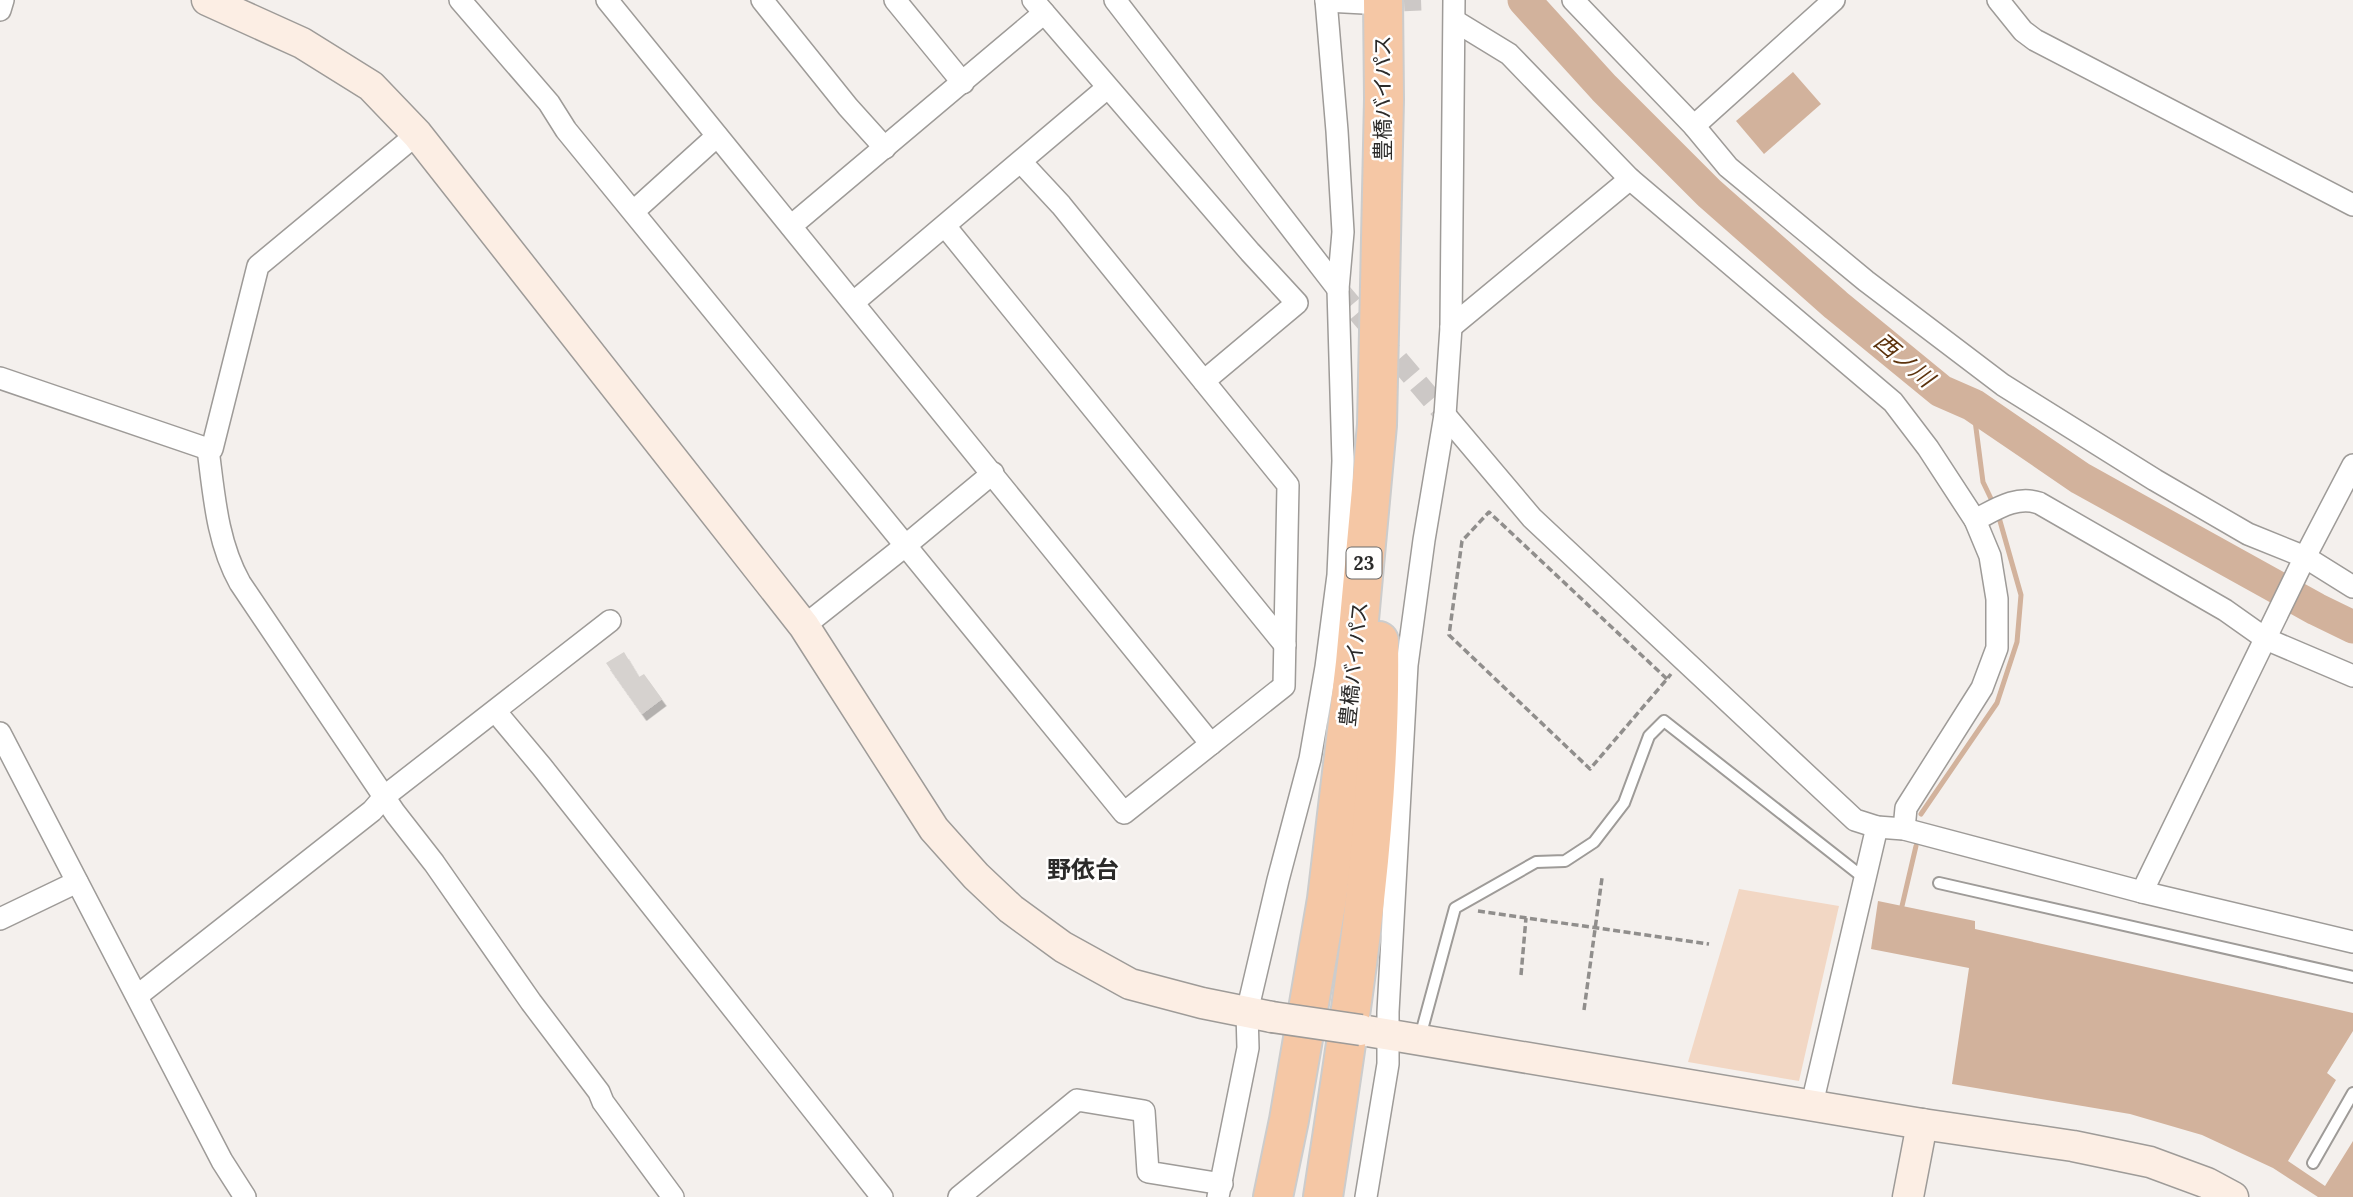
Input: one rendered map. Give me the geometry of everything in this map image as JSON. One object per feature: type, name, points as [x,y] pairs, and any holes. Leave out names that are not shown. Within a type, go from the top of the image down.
[{"type":"highway","name":"豊橋バイパス","points":[[1273,1197],[1289,1121],[1330,873],[1355,663],[1377,425],[1384,99],[1373,1]]},
{"type":"highway","name":"23","points":[[1323,1197],[1360,955],[1376,797],[1380,664],[1377,425]]},
{"type":"highway","name":"23","points":[[1230,1193],[1259,1165],[1289,1121]]},
{"type":"street","points":[[0,10],[3,0]]},
{"type":"street","points":[[207,0],[302,43],[370,86],[416,134],[804,626],[934,828],[976,876],[1011,909],[1063,947],[1130,984],[1260,1015],[1420,1038],[1922,1124],[2073,1146],[2150,1162],[2207,1183],[2233,1197]]},
{"type":"street","points":[[460,0],[549,103],[566,130],[1125,813],[1284,686],[1288,485],[1061,205],[1021,162]]},
{"type":"street","points":[[762,0],[884,148]]},
{"type":"street","points":[[895,0],[963,83]]},
{"type":"street","points":[[1115,0],[1338,289]]},
{"type":"street","points":[[1366,1197],[1388,1064],[1374,1032],[1407,665],[1445,415],[1451,327],[1454,0]]},
{"type":"street","points":[[1573,0],[1694,126],[1728,167],[1866,281],[2003,385],[2155,480],[2248,534],[2305,557],[2353,587]]},
{"type":"street","points":[[1694,126],[1834,0]]},
{"type":"street","points":[[1998,0],[2023,31],[2035,40],[2353,205]]},
{"type":"street","points":[[959,1197],[1077,1100],[1144,1111],[1148,1172],[1230,1193],[1248,1048],[1260,1015],[1278,880],[1310,759],[1338,575],[1343,461],[1338,289],[1342,219],[1326,1],[1373,1]]},
{"type":"street","points":[[615,3],[717,136],[1211,744]]},
{"type":"street","points":[[791,226],[963,83],[1039,6],[1107,88],[1297,303],[1204,381]]},
{"type":"street","points":[[1455,22],[1508,54],[1630,179],[1893,402],[1928,448],[1975,520],[1990,556],[1994,577],[1997,598],[1997,648],[1982,688],[1906,808],[1904,829]]},
{"type":"street","points":[[854,302],[1107,88]]},
{"type":"street","points":[[0,378],[212,449],[258,266],[416,134]]},
{"type":"street","points":[[634,211],[717,136]]},
{"type":"street","points":[[1451,327],[1630,179]]},
{"type":"street","points":[[945,226],[1285,645]]},
{"type":"street","points":[[1445,415],[1532,518],[1855,820],[1877,827],[1904,829],[2142,892],[2353,942]]},
{"type":"street","points":[[208,449],[218,523],[229,563],[395,813],[434,863],[673,1197]]},
{"type":"street","points":[[2142,892],[2305,557],[2353,465]]},
{"type":"street","points":[[804,626],[993,473]]},
{"type":"street","points":[[1975,520],[2014,501],[2028,499],[2039,503],[2225,610],[2353,676]]},
{"type":"street","points":[[137,996],[372,811],[385,796],[610,621]]},
{"type":"street","points":[[496,712],[882,1197]]},
{"type":"street","points":[[0,733],[222,1161],[245,1197]]},
{"type":"street","points":[[1812,1104],[1877,827]]},
{"type":"street","points":[[0,919],[77,882]]},
{"type":"street","points":[[1908,1197],[1922,1124]]},
{"type":"lane","points":[[1420,1038],[1455,908],[1536,862],[1565,861],[1594,842],[1624,803],[1649,736],[1664,721],[1864,878]]},
{"type":"lane","points":[[1939,883],[2353,977]]},
{"type":"lane","points":[[2314,1163],[2353,1093]]},
{"type":"path","points":[[1667,678],[1489,512],[1462,541],[1449,635],[1590,769],[1667,678],[1683,659]]},
{"type":"path","points":[[1584,1010],[1602,878]]},
{"type":"path","points":[[1455,908],[1709,944]]},
{"type":"path","points":[[1521,975],[1526,918]]},
{"type":"shaded area","points":[[1793,72],[1821,104],[1764,154],[1736,121]]},
{"type":"shaded area","points":[[1739,889],[1839,906],[1799,1081],[1688,1062]]},
{"type":"shaded area","points":[[1878,901],[1975,921],[1975,929],[2353,1013],[2353,1031],[2327,1073],[2336,1080],[2288,1161],[2325,1186],[2353,1141],[2353,1197],[2318,1197],[2273,1168],[2202,1135],[2130,1114],[1952,1084],[1969,968],[1871,949]]},
{"type":"building","points":[[624,652],[639,677],[644,674],[662,699],[642,714],[606,663]]},
{"type":"waterway","name":"西ノ川","points":[[1524,0],[1604,88],[1709,193],[1836,305],[1941,391],[1973,405],[2080,478],[2353,627]]},
{"type":"waterway","points":[[1973,405],[1983,482],[1994,505]]},
{"type":"waterway","points":[[1921,814],[1997,703],[2017,642],[2021,595],[1998,514]]},
{"type":"waterway","points":[[1902,906],[1916,846]]},
{"type":"tunnel","points":[[1373,2],[1421,0]]},
{"type":"tunnel","points":[[1338,289],[1445,415]]},
{"type":"district","name":"野依台","points":[[1083,870]]}]
